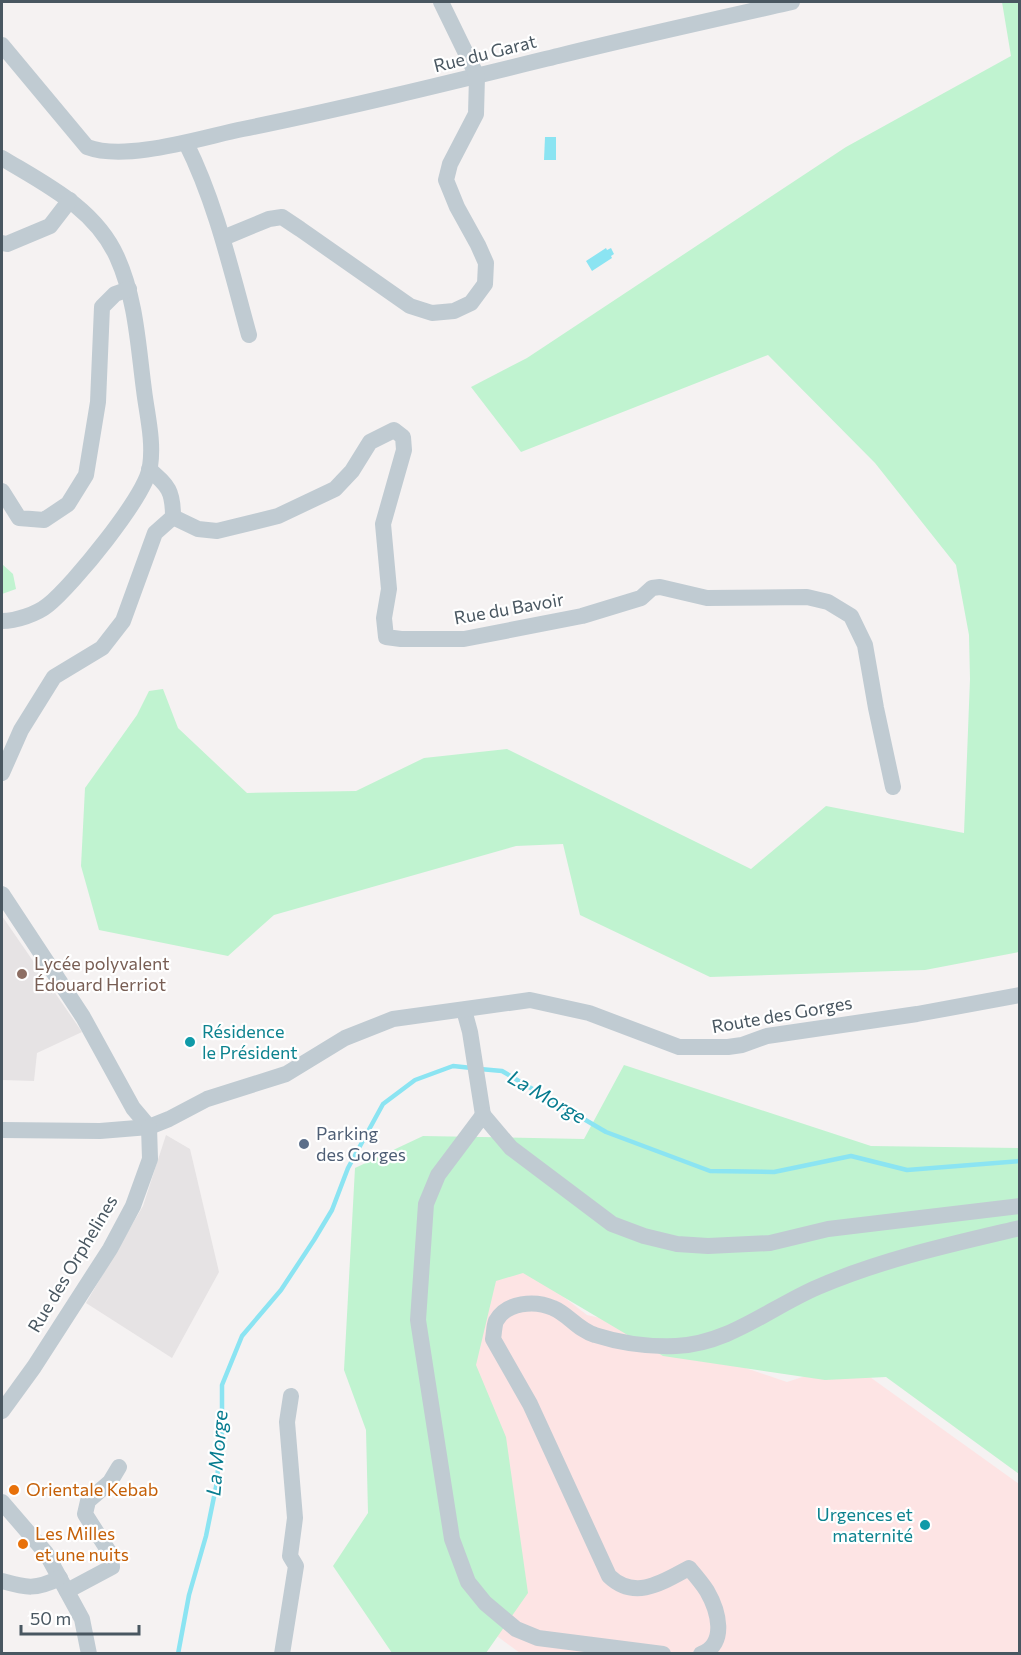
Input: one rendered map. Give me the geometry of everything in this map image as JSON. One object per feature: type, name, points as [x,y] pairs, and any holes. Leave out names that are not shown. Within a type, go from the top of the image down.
[{"type":"street","points":[[223,238],[269,219],[282,218],[410,306],[432,314],[454,311],[471,303],[486,284],[486,263],[457,207],[446,180],[450,164],[477,114],[477,76],[441,2]]},
{"type":"street","name":"Rue du Garat","points":[[2,45],[87,147],[95,150],[117,151],[186,143],[229,131],[336,110],[792,2]]},
{"type":"street","points":[[186,143],[200,171],[223,238],[249,335]]},
{"type":"street","points":[[2,158],[70,200],[104,234],[117,256],[134,311],[151,434],[150,469],[132,505],[83,570],[47,607],[13,621],[2,621]]},
{"type":"street","points":[[2,243],[6,244],[50,226],[70,200]]},
{"type":"street","points":[[2,491],[19,518],[44,520],[68,504],[86,475],[98,402],[102,307],[115,294],[129,289]]},
{"type":"street","name":"Rue du Bavoir","points":[[173,516],[198,529],[217,531],[278,516],[336,489],[352,471],[370,442],[394,430],[403,438],[404,450],[383,524],[389,589],[384,618],[386,637],[411,639],[475,637],[582,616],[641,598],[652,588],[660,587],[707,598],[807,597],[828,602],[850,616],[865,645],[876,708],[894,787]]},
{"type":"street","points":[[2,773],[21,730],[54,677],[102,648],[123,621],[155,533],[173,516],[173,500],[165,482],[150,469]]},
{"type":"street","points":[[2,894],[83,1017],[133,1108],[149,1127]]},
{"type":"street","name":"Route des Gorges","points":[[2,1130],[100,1131],[149,1127],[207,1099],[286,1074],[345,1038],[393,1019],[464,1011],[530,1000],[589,1012],[679,1047],[728,1047],[742,1045],[767,1036],[917,1014],[1020,995]]},
{"type":"street","points":[[464,1011],[470,1032],[482,1107],[511,1148],[612,1224],[644,1236],[677,1244],[708,1246],[770,1243],[828,1229],[1020,1206]]},
{"type":"street","points":[[482,1107],[438,1175],[426,1204],[418,1320],[452,1539],[468,1582],[485,1603],[516,1629],[538,1638],[663,1653]]},
{"type":"street","name":"Rue des Orphelines","points":[[2,1411],[34,1367],[110,1249],[133,1206],[150,1160],[149,1127]]},
{"type":"street","points":[[701,1653],[709,1651],[717,1640],[719,1618],[707,1591],[689,1568],[656,1586],[640,1589],[628,1588],[616,1583],[609,1576],[530,1404],[493,1339],[496,1322],[506,1311],[520,1304],[535,1303],[554,1308],[584,1331],[595,1335],[644,1346],[678,1346],[708,1340],[737,1330],[818,1287],[869,1268],[937,1248],[1020,1228]]},
{"type":"street","points":[[282,1653],[296,1566],[290,1557],[295,1518],[287,1422],[291,1396]]},
{"type":"street","points":[[2,1581],[29,1589],[63,1585],[112,1567],[111,1555],[85,1514],[88,1501],[110,1482],[119,1467]]},
{"type":"street","points":[[2,1502],[46,1553],[82,1619],[89,1653]]},
{"type":"shaded area","name":"Lycée polyvalent Édouard Herriot","points":[[2,916],[82,1032],[37,1053],[34,1081],[2,1080]]},
{"type":"shaded area","points":[[166,1135],[190,1149],[219,1272],[172,1358],[86,1303],[143,1206]]},
{"type":"shaded area","points":[[526,1268],[587,1315],[663,1332],[716,1358],[787,1382],[849,1362],[1019,1484],[1019,1653],[520,1653],[482,1625],[469,1298],[485,1270]]},
{"type":"green space","points":[[1002,2],[1020,2],[1019,952],[925,970],[710,977],[580,915],[563,844],[516,846],[274,915],[228,956],[99,930],[81,866],[85,788],[137,715],[149,691],[163,689],[178,728],[247,793],[356,791],[424,758],[507,749],[751,869],[826,806],[964,833],[970,679],[969,635],[956,565],[875,463],[768,355],[521,452],[471,387],[527,358],[846,147],[1011,56]]},
{"type":"green space","points":[[2,564],[13,574],[16,589],[2,594]]},
{"type":"green space","points":[[624,1065],[871,1146],[1019,1148],[1019,1474],[886,1377],[825,1380],[663,1356],[523,1273],[496,1281],[476,1365],[506,1437],[528,1593],[486,1653],[392,1653],[333,1566],[368,1513],[366,1430],[344,1370],[355,1168],[423,1136],[584,1139]]},
{"type":"water","points":[[545,137],[556,137],[556,160],[544,160]]},
{"type":"water","points":[[606,248],[607,250],[611,248],[614,254],[612,258],[592,271],[586,261]]},
{"type":"waterway","name":"La Morge","points":[[178,1654],[189,1595],[206,1536],[216,1487],[222,1433],[222,1385],[242,1336],[281,1290],[314,1240],[332,1210],[348,1168],[383,1104],[415,1080],[453,1066],[472,1068]]},
{"type":"waterway","name":"La Morge","points":[[480,1069],[502,1071],[606,1132],[710,1171],[774,1172],[851,1156],[907,1170],[1020,1161]]},
{"type":"place","name":"Lycée polyvalent Édouard Herriot","points":[[22,974]]},
{"type":"place","name":"Résidence le Président","points":[[190,1042]]},
{"type":"place","name":"Parking des Gorges","points":[[304,1144]]},
{"type":"place","name":"Orientale Kebab","points":[[14,1490]]},
{"type":"place","name":"Urgences et maternité","points":[[925,1525]]},
{"type":"place","name":"Les Milles et une nuits","points":[[23,1544]]}]
